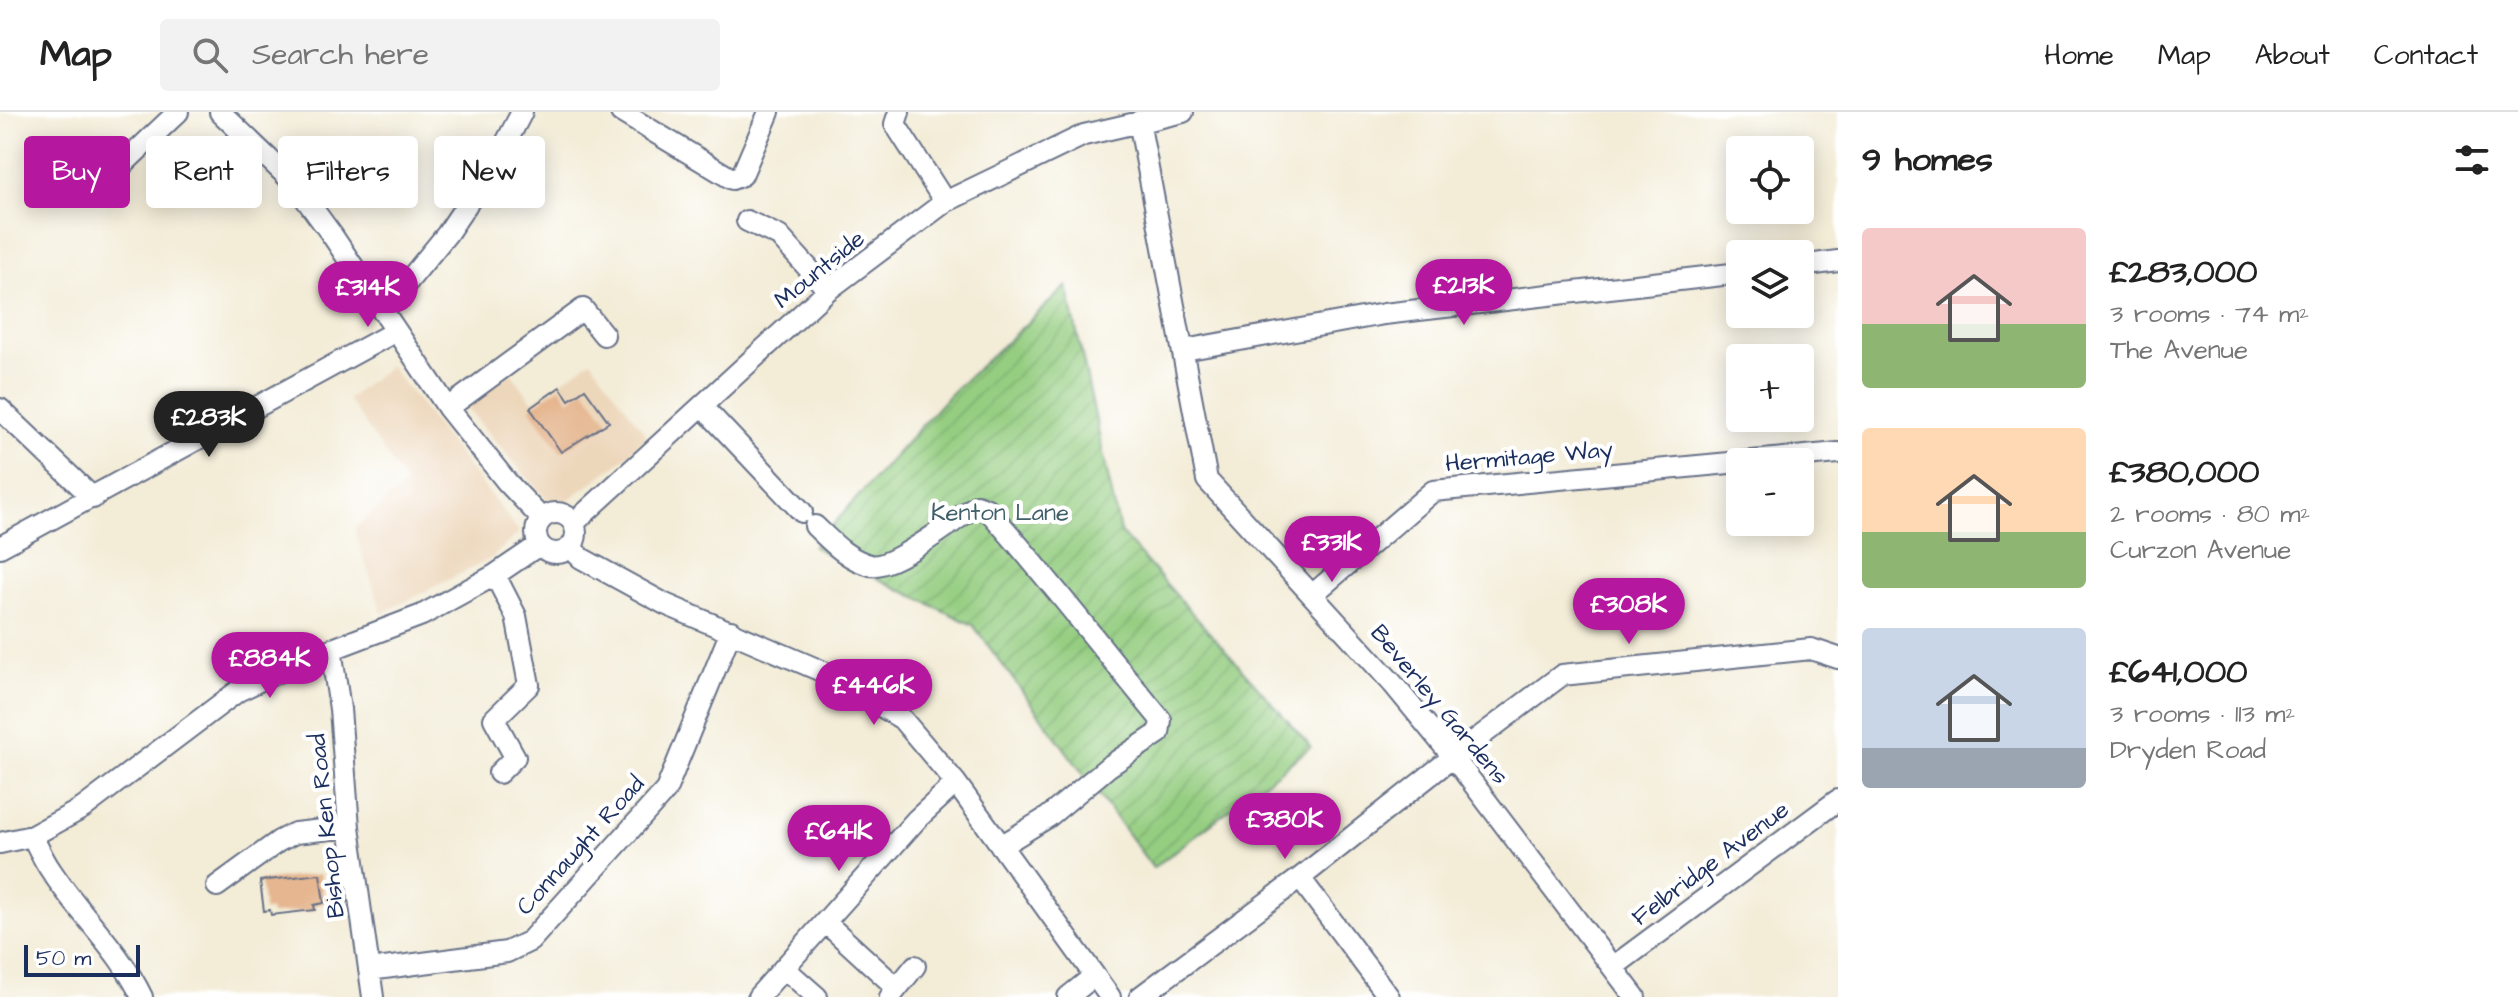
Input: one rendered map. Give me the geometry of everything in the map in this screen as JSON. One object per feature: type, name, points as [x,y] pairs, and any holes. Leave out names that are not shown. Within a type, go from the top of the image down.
[{"type":"street","points":[[130,158],[178,112]]},
{"type":"street","points":[[220,112],[294,183],[448,408],[507,482],[542,519]]},
{"type":"street","points":[[383,312],[447,234],[498,158],[522,112]]},
{"type":"street","points":[[621,112],[732,179],[742,175],[769,112]]},
{"type":"street","points":[[899,112],[895,124],[945,202]]},
{"type":"street","name":"Mountside","points":[[574,523],[828,290],[945,202],[1084,135],[1183,112]]},
{"type":"street","name":"Beverley Gardens","points":[[1139,121],[1207,480],[1393,684],[1453,757],[1635,997]]},
{"type":"street","points":[[747,221],[779,236],[828,290]]},
{"type":"street","points":[[1814,264],[1838,261]]},
{"type":"street","points":[[1184,350],[1384,314],[1726,275]]},
{"type":"street","points":[[448,408],[583,309],[604,335]]},
{"type":"street","points":[[0,547],[396,331]]},
{"type":"street","points":[[702,406],[843,553],[873,566],[892,563],[977,505],[987,509],[1048,577],[1161,720],[1159,733],[1108,767],[1048,817],[1001,846]]},
{"type":"street","points":[[0,409],[93,498]]},
{"type":"street","name":"Hermitage Way","points":[[1814,455],[1838,453]]},
{"type":"street","name":"Hermitage Way","points":[[1312,595],[1433,491],[1726,463]]},
{"type":"street","points":[[559,513],[574,523],[577,536],[571,548],[554,554],[539,545],[537,528],[542,519],[559,513]]},
{"type":"street","points":[[0,843],[32,836],[83,808],[238,691],[301,661],[422,615],[495,575],[539,545]]},
{"type":"street","points":[[571,548],[581,558],[665,604],[826,673],[902,719],[956,783],[1110,997]]},
{"type":"street","points":[[495,575],[516,616],[529,685],[487,724],[515,757],[499,773]]},
{"type":"street","name":"Connaught Road","points":[[369,970],[507,952],[530,941],[666,790],[731,631]]},
{"type":"street","name":"Bishop Ken Road","points":[[331,649],[340,709],[349,827],[373,997]]},
{"type":"street","points":[[1140,997],[1300,878],[1562,675],[1811,649],[1838,658]]},
{"type":"street","points":[[758,997],[917,819],[956,783]]},
{"type":"street","name":"Felbridge Avenue","points":[[1613,967],[1838,800]]},
{"type":"street","points":[[217,886],[295,833],[349,827]]},
{"type":"street","points":[[32,836],[50,870],[112,948],[142,997]]},
{"type":"street","points":[[1300,878],[1389,997]]},
{"type":"street","points":[[825,922],[893,992],[915,966]]},
{"type":"street","points":[[784,968],[817,997]]},
{"type":"street","points":[[1068,997],[1094,976]]},
{"type":"shaded area","points":[[591,360],[647,436],[621,461],[564,503],[547,500],[465,406],[511,373],[533,402]]},
{"type":"shaded area","points":[[390,366],[519,532],[492,558],[382,613],[354,529],[406,484],[348,399]]},
{"type":"green space","name":"Kenton Lane","points":[[1067,286],[1120,532],[1311,747],[1153,868],[973,625],[813,547],[950,394]]},
{"type":"building","points":[[560,387],[569,400],[585,389],[609,422],[561,452],[530,408]]},
{"type":"building","points":[[320,874],[324,903],[314,905],[315,910],[271,915],[270,910],[264,911],[260,881]]}]
